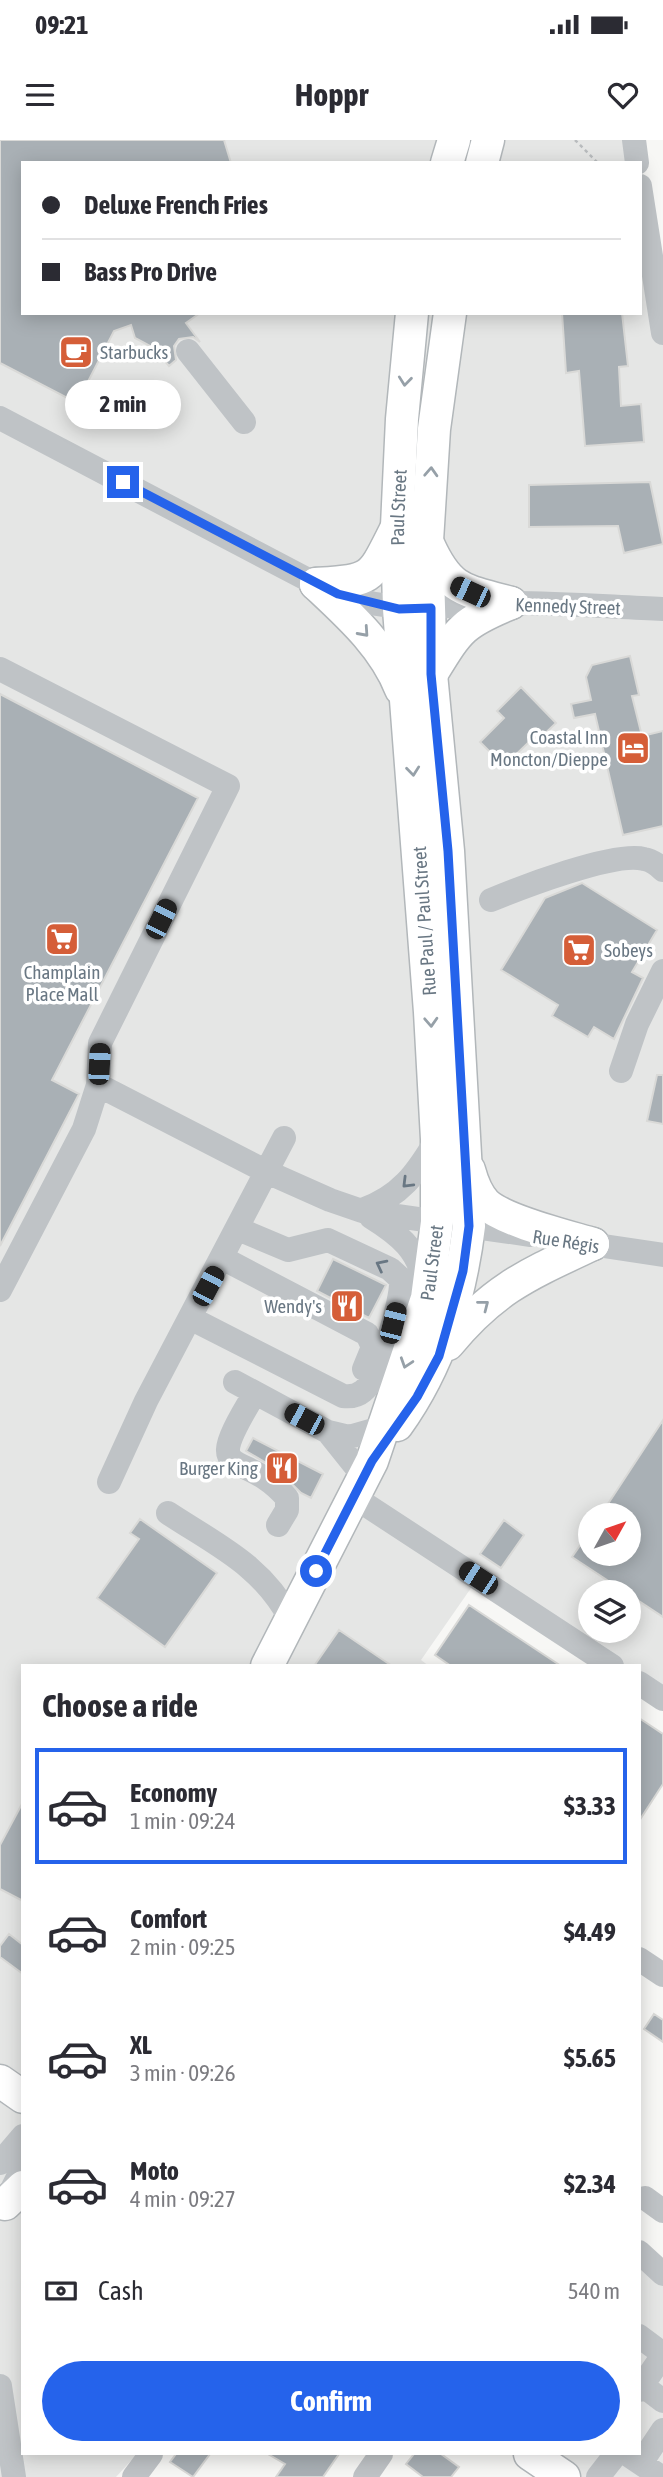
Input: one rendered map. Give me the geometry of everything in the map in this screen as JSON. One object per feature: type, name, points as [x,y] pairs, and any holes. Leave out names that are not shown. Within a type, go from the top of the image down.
[{"type":"main road","points":[[448,161],[454,140]]},
{"type":"main road","points":[[483,161],[488,140]]},
{"type":"main road","name":"Paul Street","points":[[406,703],[399,609],[397,526],[402,419],[412,315]]},
{"type":"main road","points":[[450,315],[434,429],[427,541],[442,574],[455,585],[511,603]]},
{"type":"main road","points":[[316,584],[360,581],[373,572],[397,526]]},
{"type":"main road","name":"Paul Street","points":[[364,1478],[417,1397],[439,1356],[463,1271],[469,1226],[448,851],[431,674],[427,541]]},
{"type":"main road","points":[[316,584],[374,643],[393,669],[406,703]]},
{"type":"main road","points":[[431,674],[456,633],[473,618],[511,603]]},
{"type":"main road","name":"Rue Paul / Paul Street","points":[[406,703],[418,834],[437,1139]]},
{"type":"main road","name":"Paul Street","points":[[268,1664],[364,1478],[427,1298],[437,1222],[437,1139]]},
{"type":"main road","points":[[466,1157],[472,1183],[486,1204],[525,1222],[593,1244]]},
{"type":"main road","points":[[439,1356],[472,1314],[513,1282],[593,1244]]},
{"type":"main road","points":[[0,2081],[21,2096]]},
{"type":"main road","points":[[531,2455],[564,2477]]},
{"type":"street","points":[[634,140],[637,161]]},
{"type":"street","points":[[642,198],[663,333]]},
{"type":"street","points":[[188,351],[244,422]]},
{"type":"street","name":"Kennedy Street","points":[[0,418],[316,584],[358,601],[399,609],[511,603],[663,609]]},
{"type":"street","points":[[0,669],[228,786],[100,1043],[98,1085],[84,1129],[0,1290]]},
{"type":"street","points":[[491,900],[519,888],[624,858],[644,859],[663,870]]},
{"type":"street","points":[[621,1071],[637,1024],[663,971]]},
{"type":"street","points":[[98,1085],[267,1172],[362,1211],[400,1235],[415,1254],[423,1272],[427,1298]]},
{"type":"street","points":[[109,1482],[141,1411],[239,1229],[284,1138]]},
{"type":"street","points":[[362,1211],[382,1204],[413,1179],[437,1139]]},
{"type":"street","name":"Rue Régis","points":[[362,1211],[663,1255]]},
{"type":"street","points":[[193,1313],[342,1396],[352,1396],[365,1390],[393,1323],[402,1288],[401,1279],[390,1269],[328,1240],[288,1250],[239,1229]]},
{"type":"street","points":[[193,1313],[348,1382],[358,1379],[369,1361],[373,1348],[368,1334],[222,1258]]},
{"type":"street","points":[[278,1525],[287,1510],[287,1498],[279,1489],[233,1462],[227,1454],[226,1444],[245,1388],[328,1432],[349,1437],[384,1427]]},
{"type":"street","points":[[328,1432],[364,1478],[609,1664]]},
{"type":"street","points":[[168,1513],[263,1578],[277,1595],[291,1620]]},
{"type":"street","points":[[641,1684],[663,1699]]},
{"type":"street","points":[[641,1960],[663,1975]]},
{"type":"street","points":[[0,2163],[21,2138]]},
{"type":"street","points":[[9,2202],[21,2172]]},
{"type":"street","points":[[641,2254],[663,2274]]},
{"type":"street","points":[[641,2338],[663,2354],[641,2387],[663,2401]]},
{"type":"street","points":[[0,2386],[14,2477]]},
{"type":"street","points":[[643,2464],[663,2430]]},
{"type":"street","points":[[134,2477],[149,2455]]},
{"type":"street","points":[[365,2477],[380,2455]]},
{"type":"street","points":[[598,2477],[614,2455]]},
{"type":"path","points":[[575,140],[596,161]]},
{"type":"shaded area","points":[[0,140],[634,140],[637,161],[21,161],[21,315],[642,315],[642,193],[663,332],[663,1692],[641,1684],[641,1664],[609,1664],[478,1578],[421,1660],[426,1664],[21,1664],[21,2455],[136,2455],[116,2477],[0,2477]]},
{"type":"shaded area","points":[[641,2254],[663,2274],[663,2477],[564,2477],[531,2455],[641,2455]]},
{"type":"building","points":[[0,140],[224,140],[230,161],[21,161],[21,315],[197,315],[186,323],[200,342],[193,337],[179,339],[174,346],[176,360],[169,366],[154,348],[135,338],[131,325],[114,331],[77,403],[0,363]]},
{"type":"building","points":[[562,315],[622,315],[628,366],[619,367],[621,406],[641,404],[644,442],[585,446],[579,371],[566,373]]},
{"type":"building","points":[[650,482],[663,544],[624,553],[618,526],[529,527],[529,485]]},
{"type":"building","name":"Coastal Inn Moncton/Dieppe","points":[[630,656],[639,695],[632,696],[642,736],[663,731],[663,826],[623,835],[595,714],[574,718],[571,704],[591,700],[586,677],[592,665]]},
{"type":"building","points":[[521,687],[556,723],[533,745],[530,741],[504,766],[480,742],[504,718],[497,711]]},
{"type":"building","name":"Champlain Place Mall","points":[[0,694],[198,798],[52,1080],[79,1094],[0,1246]]},
{"type":"building","name":"Sobeys","points":[[582,883],[657,930],[632,972],[643,978],[614,1039],[594,1027],[588,1037],[552,1016],[558,1005],[501,970],[545,898]]},
{"type":"building","points":[[657,1075],[663,1075],[663,1124],[647,1121]]},
{"type":"building","points":[[333,1259],[386,1285],[369,1318],[317,1291]]},
{"type":"building","points":[[663,1420],[663,1617],[641,1602],[641,1580],[607,1580],[586,1566],[641,1566],[641,1503],[609,1503]]},
{"type":"building","name":"Burger King","points":[[253,1438],[323,1474],[311,1498],[301,1493],[278,1470],[246,1451]]},
{"type":"building","points":[[140,1519],[217,1573],[165,1647],[97,1598],[139,1539],[130,1533]]},
{"type":"building","points":[[504,1520],[524,1535],[501,1568],[480,1554]]},
{"type":"building","points":[[578,1548],[578,1561],[572,1557]]},
{"type":"building","points":[[469,1605],[558,1664],[448,1664],[435,1655]]},
{"type":"building","points":[[339,1630],[389,1664],[315,1664]]},
{"type":"building","points":[[641,1719],[663,1734],[663,1784],[641,1818]]},
{"type":"building","points":[[21,1806],[21,1900],[0,1889],[0,1845]]},
{"type":"building","points":[[9,1934],[21,1943],[21,1973],[0,1957],[0,1946]]},
{"type":"building","points":[[654,2014],[663,2020],[663,2042],[644,2029]]},
{"type":"building","points":[[175,2455],[209,2455],[193,2477],[170,2462]]},
{"type":"building","points":[[270,2455],[338,2455],[323,2477],[276,2477],[285,2464]]},
{"type":"building","points":[[413,2455],[442,2455],[459,2467],[451,2477],[423,2477],[406,2464]]},
{"type":"place","name":"Starbucks","points":[[76,352]]},
{"type":"place","name":"Coastal Inn Moncton/Dieppe","points":[[633,748]]},
{"type":"place","name":"Champlain Place Mall","points":[[62,939]]},
{"type":"place","name":"Sobeys","points":[[579,950]]},
{"type":"place","name":"Wendy's","points":[[347,1306]]},
{"type":"place","name":"Burger King","points":[[282,1468]]},
{"type":"route","points":[[123,482],[338,594],[399,609],[431,608],[431,674],[448,851],[469,1226],[463,1271],[439,1356],[417,1397],[372,1461],[316,1571]]}]
